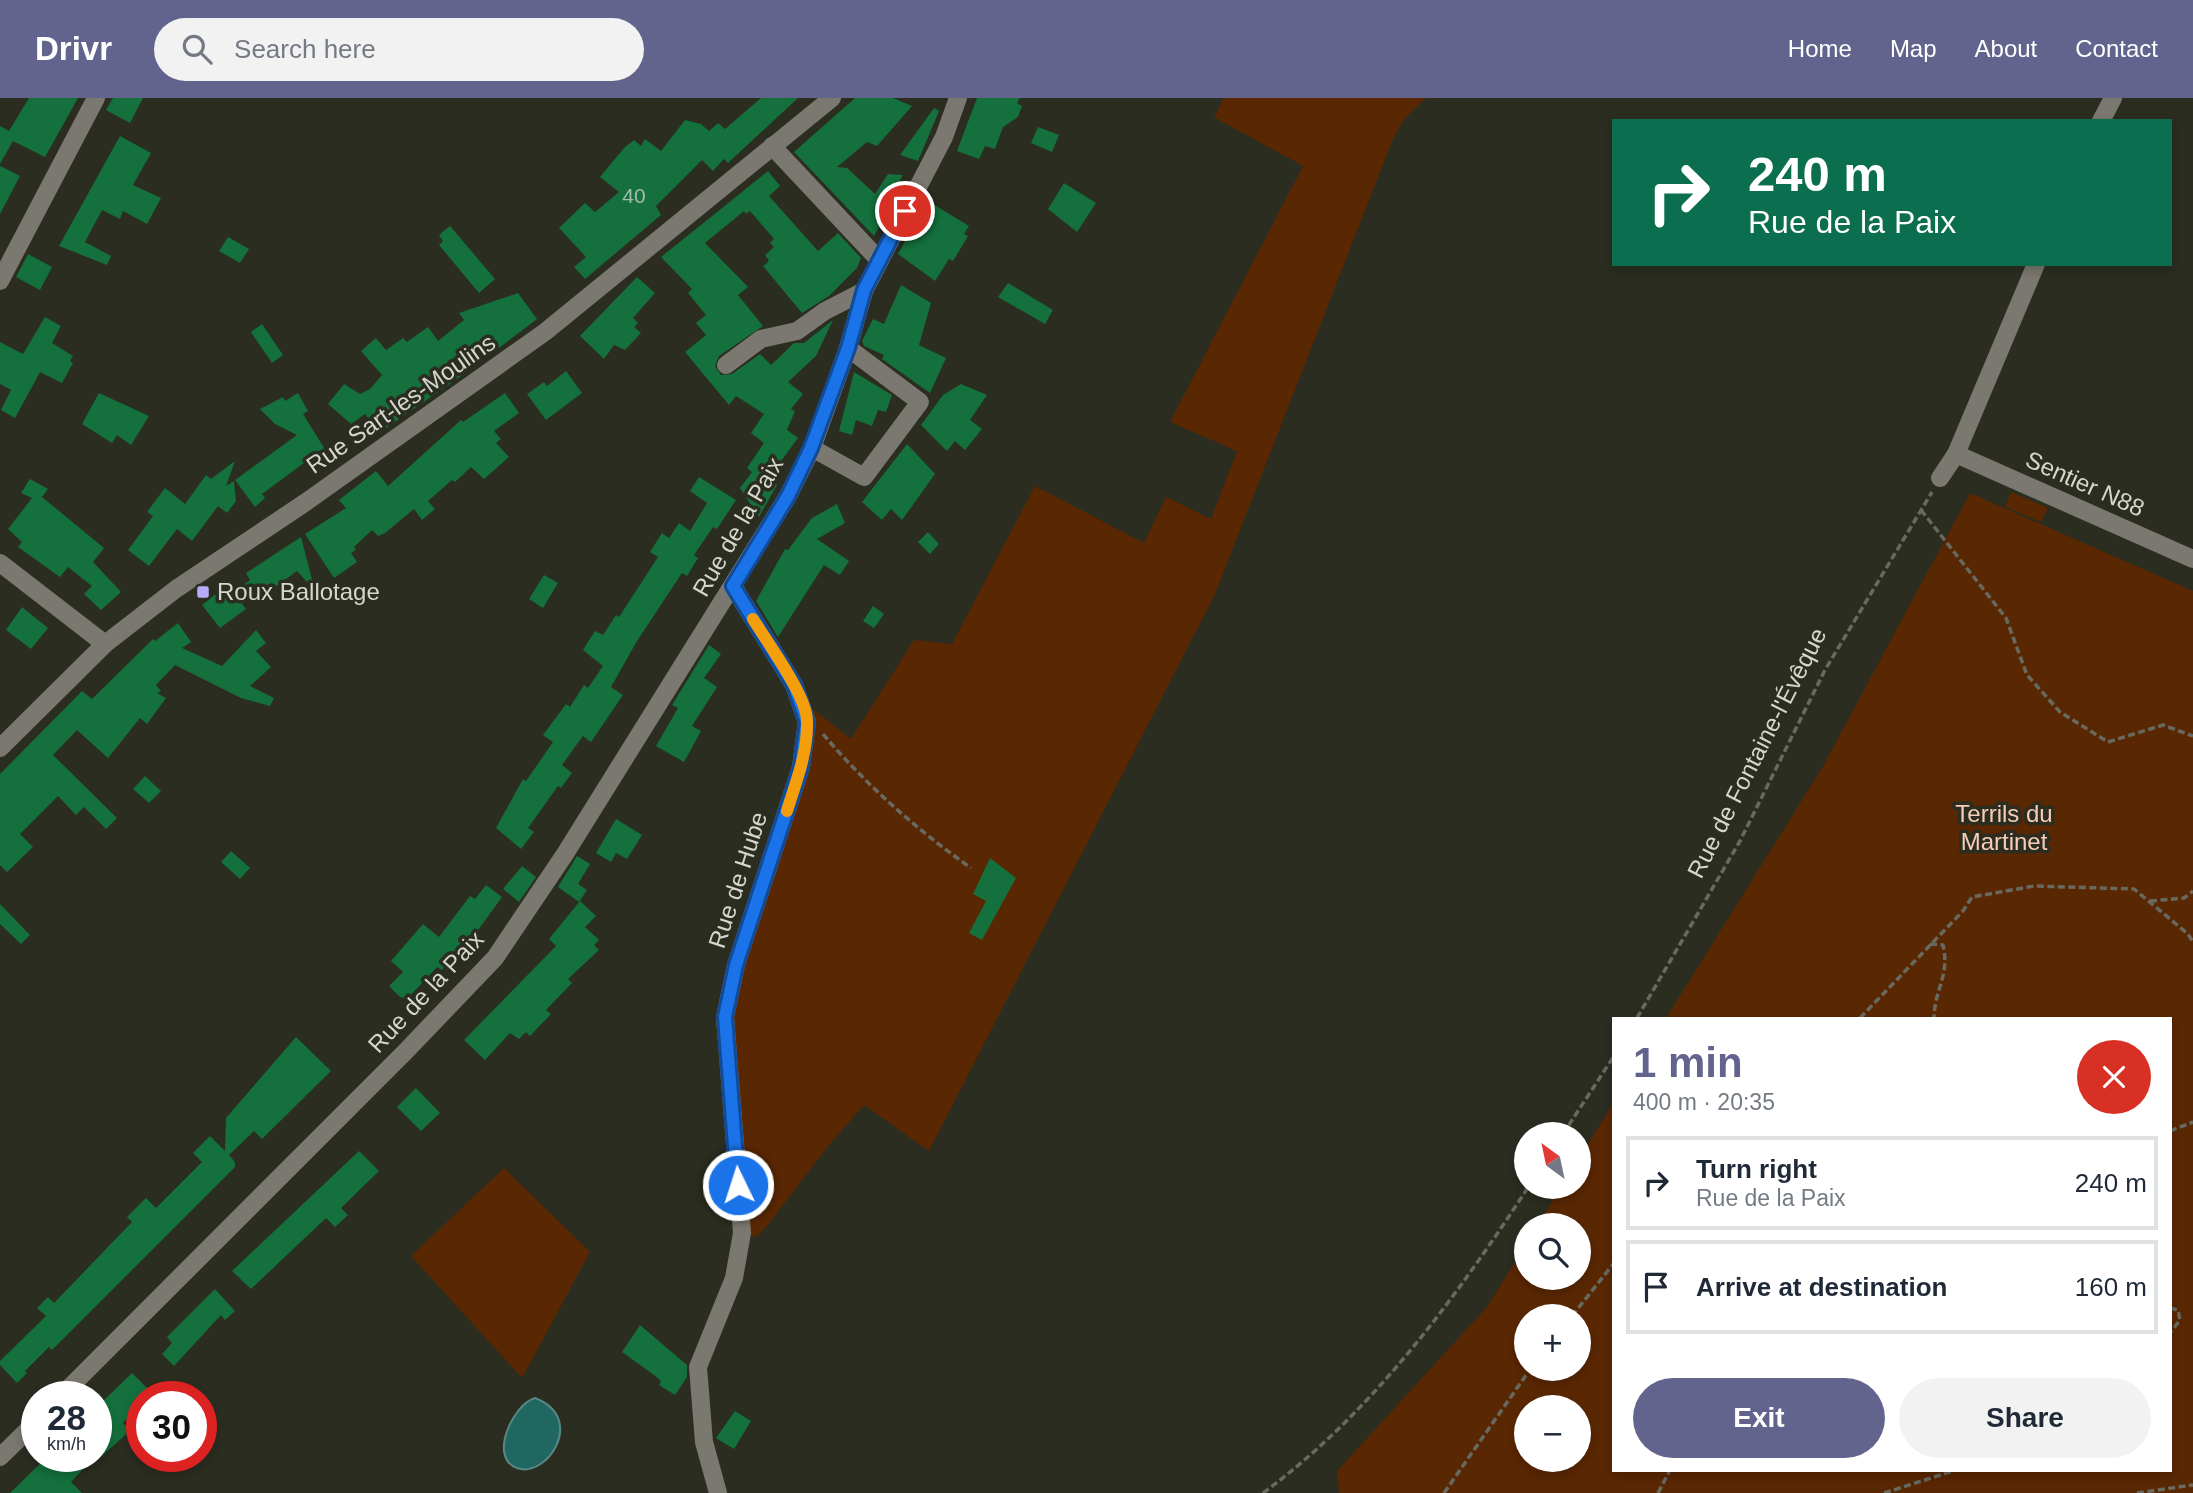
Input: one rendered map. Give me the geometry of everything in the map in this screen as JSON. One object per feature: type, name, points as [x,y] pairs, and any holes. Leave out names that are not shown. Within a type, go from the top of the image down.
[{"type":"street","points":[[0,281],[96,98]]},
{"type":"street","name":"Rue Sart-les-Moulins","points":[[0,748],[105,644],[176,589],[306,502],[545,332],[832,98]]},
{"type":"street","name":"Rue de la Paix","points":[[76,1381],[405,1052],[495,958],[565,854],[788,496],[811,448],[848,348],[864,290],[944,137],[958,98]]},
{"type":"street","points":[[2102,119],[2113,98]]},
{"type":"street","points":[[772,146],[879,261]]},
{"type":"street","points":[[1940,478],[1956,454],[2035,266]]},
{"type":"street","points":[[726,365],[761,339],[797,331],[825,311],[864,290]]},
{"type":"street","name":"Rue de la Paix","points":[[811,448],[864,477],[920,402],[848,348]]},
{"type":"street","name":"Sentier N88","points":[[1956,454],[2193,559]]},
{"type":"street","points":[[0,563],[105,644]]},
{"type":"street","name":"Rue de Hube","points":[[718,1493],[704,1442],[698,1367],[734,1278],[742,1233],[725,1017],[736,965],[801,767],[807,722],[794,685],[733,586]]},
{"type":"street","points":[[0,1457],[21,1437]]},
{"type":"path","name":"Rue de Fontaine-l'Évêque","points":[[1638,1017],[1740,841],[1825,670],[1921,510],[2006,618],[2027,675],[2060,712],[2108,742],[2163,725],[2193,736]]},
{"type":"path","points":[[807,722],[816,726],[866,782],[937,844],[971,868]]},
{"type":"path","points":[[1861,1017],[1963,911],[1972,897],[2034,886],[2134,889],[2188,933],[2193,942]]},
{"type":"path","points":[[2148,901],[2184,898],[2193,891]]},
{"type":"path","points":[[1930,944],[1943,945],[1947,966],[1934,996],[1934,1017]]},
{"type":"path","points":[[1571,1122],[1612,1059]]},
{"type":"path","points":[[2172,1130],[2193,1122]]},
{"type":"path","points":[[1263,1493],[1333,1436],[1384,1379],[1470,1272],[1520,1199]]},
{"type":"path","points":[[1582,1304],[1612,1266]]},
{"type":"path","points":[[2172,1308],[2178,1310],[2180,1321],[2172,1331]]},
{"type":"path","points":[[1444,1493],[1522,1381]]},
{"type":"path","points":[[1658,1493],[1669,1472]]},
{"type":"path","points":[[1884,1493],[1950,1472]]},
{"type":"path","points":[[2137,1493],[2193,1485]]},
{"type":"green space","points":[[1224,98],[1426,98],[1405,118],[1393,139],[1215,594],[929,1151],[864,1105],[829,1145],[766,1227],[757,1236],[746,1237],[732,1006],[816,726],[813,709],[851,739],[914,640],[952,644],[1035,486],[1144,543],[1166,497],[1211,519],[1237,451],[1170,422],[1303,166],[1214,117]]},
{"type":"green space","points":[[2011,492],[2048,508],[2041,522],[2005,507]]},
{"type":"green space","name":"Terrils du Martinet","points":[[1970,493],[2193,591],[2193,1493],[1339,1493],[1337,1471],[1487,1307],[1514,1263],[1514,1290],[1591,1290],[1591,1213],[1545,1213],[1554,1199],[1591,1199],[1591,1139],[1612,1105],[1612,1472],[2172,1472],[2172,1017],[1667,1017],[1822,768]]},
{"type":"green space","points":[[504,1168],[590,1252],[522,1378],[411,1256]]},
{"type":"water","points":[[535,1398],[550,1407],[558,1419],[560,1432],[557,1445],[540,1465],[529,1469],[517,1468],[504,1454],[504,1443],[512,1420],[527,1402]]},
{"type":"building","points":[[29,98],[78,98],[45,157],[13,141],[0,164],[0,126],[9,131]]},
{"type":"building","points":[[113,98],[143,98],[130,123],[106,110]]},
{"type":"building","points":[[761,98],[798,98],[728,163],[724,159],[713,171],[702,160],[656,206],[661,215],[585,279],[574,267],[586,257],[559,228],[585,203],[595,212],[619,192],[600,177],[624,148],[634,140],[641,146],[645,139],[661,151],[685,120],[701,124],[709,131],[718,123],[725,129]]},
{"type":"building","points":[[855,98],[893,98],[912,106],[877,146],[867,142],[837,167],[847,168],[875,194],[888,174],[903,175],[898,184],[902,186],[874,236],[794,152]]},
{"type":"building","points":[[977,98],[1020,98],[1017,103],[1022,106],[1018,117],[1003,127],[995,149],[985,146],[979,159],[957,151]]},
{"type":"building","points":[[934,108],[939,111],[918,161],[900,155]]},
{"type":"building","points":[[1038,127],[1059,135],[1052,152],[1031,143]]},
{"type":"building","points":[[120,136],[151,153],[133,185],[161,198],[147,224],[123,211],[120,219],[102,210],[85,242],[111,256],[107,265],[59,246]]},
{"type":"building","points":[[0,166],[20,176],[0,214]]},
{"type":"building","points":[[768,171],[780,186],[769,196],[818,251],[838,233],[861,258],[857,268],[829,296],[802,313],[763,266],[769,261],[765,255],[774,247],[770,243],[774,239],[750,211],[746,214],[744,211],[705,243],[748,287],[738,295],[763,326],[719,356],[715,366],[721,375],[732,374],[760,354],[771,365],[794,343],[804,343],[833,320],[816,356],[788,382],[803,394],[791,409],[795,411],[787,430],[798,438],[768,479],[777,485],[759,517],[740,488],[752,472],[747,468],[764,443],[751,433],[764,414],[736,396],[729,405],[685,352],[706,335],[696,323],[706,315],[688,293],[692,289],[661,257]]},
{"type":"building","points":[[1064,183],[1096,203],[1077,232],[1048,209]]},
{"type":"building","points":[[928,201],[969,226],[964,234],[968,236],[953,261],[949,259],[935,281],[898,254]]},
{"type":"building","points":[[450,226],[495,279],[479,293],[439,245],[443,241],[439,235]]},
{"type":"building","points":[[228,237],[249,249],[240,263],[219,251]]},
{"type":"building","points":[[28,254],[52,267],[40,290],[16,277]]},
{"type":"building","points":[[637,277],[655,293],[633,318],[638,323],[634,327],[641,333],[625,350],[614,345],[604,359],[580,336]]},
{"type":"building","points":[[1008,283],[1053,310],[1045,324],[998,297]]},
{"type":"building","points":[[901,285],[931,303],[919,345],[946,358],[930,393],[882,359],[884,355],[864,346],[862,341],[873,319],[884,324]]},
{"type":"building","points":[[518,293],[537,319],[488,356],[478,343],[454,362],[464,374],[379,433],[365,414],[351,424],[328,404],[344,384],[360,394],[370,389],[382,375],[361,351],[376,338],[386,350],[403,338],[407,342],[428,327],[438,341],[464,320],[459,313]]},
{"type":"building","points":[[45,317],[61,326],[52,343],[73,356],[70,361],[73,363],[62,383],[40,372],[15,418],[1,410],[11,390],[0,384],[0,342],[23,354]]},
{"type":"building","points":[[262,324],[283,355],[272,363],[251,332]]},
{"type":"building","points":[[566,371],[582,393],[546,420],[527,394],[544,382],[547,386]]},
{"type":"building","points":[[854,372],[892,395],[886,412],[878,410],[872,426],[856,420],[852,435],[839,431]]},
{"type":"building","points":[[961,384],[987,395],[970,420],[982,429],[965,450],[955,441],[947,451],[921,425],[943,395]]},
{"type":"building","points":[[99,393],[149,416],[131,445],[117,435],[112,443],[82,424]]},
{"type":"building","points":[[298,393],[308,411],[303,414],[326,451],[310,462],[308,460],[262,494],[265,498],[255,507],[235,480],[297,435],[275,424],[260,409],[283,397],[285,401]]},
{"type":"building","points":[[505,393],[519,413],[494,431],[501,439],[496,443],[509,457],[484,479],[471,467],[455,482],[452,480],[428,501],[435,509],[422,520],[414,509],[385,533],[378,536],[372,530],[351,553],[357,562],[334,578],[305,534],[346,508],[339,500],[376,471],[388,486],[461,420],[463,422]]},
{"type":"building","points":[[907,444],[935,474],[902,520],[891,509],[882,520],[862,502]]},
{"type":"building","points":[[235,461],[226,486],[234,481],[236,501],[227,513],[218,506],[192,541],[177,529],[149,566],[128,550],[153,516],[147,512],[165,488],[185,504],[206,475],[211,479]]},
{"type":"building","points":[[699,477],[736,500],[717,529],[713,527],[694,555],[698,558],[687,576],[682,573],[637,641],[611,687],[623,695],[591,742],[583,736],[562,765],[572,773],[561,788],[558,786],[528,828],[534,832],[521,849],[496,828],[523,779],[526,781],[553,742],[543,735],[566,704],[570,707],[584,685],[588,688],[603,666],[583,650],[595,631],[603,635],[616,615],[619,617],[658,557],[650,552],[662,533],[669,538],[679,523],[690,531],[707,503],[690,491]]},
{"type":"building","points":[[30,479],[48,489],[42,497],[104,548],[93,562],[121,592],[101,610],[84,594],[92,586],[68,567],[60,577],[18,547],[22,542],[8,529],[32,498],[21,493]]},
{"type":"building","points":[[837,504],[845,523],[817,539],[849,561],[840,575],[824,565],[778,637],[756,601],[785,549],[788,550],[812,518]]},
{"type":"building","points":[[928,532],[939,544],[930,554],[918,542]]},
{"type":"building","points":[[301,537],[315,591],[297,571],[271,590],[269,587],[242,604],[246,609],[220,628],[202,605],[217,593],[222,600],[234,592],[250,580],[246,573]]},
{"type":"building","points":[[544,575],[558,583],[543,608],[529,599]]},
{"type":"building","points":[[873,606],[884,614],[874,628],[863,621]]},
{"type":"building","points":[[22,607],[48,628],[31,649],[6,630]]},
{"type":"building","points":[[178,623],[191,642],[182,648],[222,666],[256,630],[266,643],[256,651],[271,667],[250,686],[274,698],[270,706],[241,698],[175,665],[156,685],[161,691],[157,693],[166,698],[147,724],[140,718],[108,758],[77,730],[53,755],[117,818],[106,829],[84,807],[76,815],[58,796],[20,834],[33,847],[7,872],[0,865],[0,774],[82,691],[92,699],[153,639],[155,641]]},
{"type":"building","points":[[709,645],[721,654],[704,678],[717,687],[692,726],[701,731],[684,762],[656,746],[678,708],[672,705]]},
{"type":"building","points":[[145,776],[161,791],[149,803],[133,789]]},
{"type":"building","points":[[616,819],[642,835],[627,859],[616,853],[611,862],[596,853]]},
{"type":"building","points":[[231,851],[250,868],[240,879],[221,862]]},
{"type":"building","points":[[577,856],[590,864],[578,884],[587,890],[579,902],[558,887]]},
{"type":"building","points":[[990,858],[1016,878],[982,940],[969,933],[986,901],[973,894]]},
{"type":"building","points":[[522,866],[536,877],[519,902],[503,889]]},
{"type":"building","points":[[486,885],[502,897],[473,937],[470,935],[442,970],[437,967],[407,999],[400,997],[389,986],[403,972],[391,961],[423,924],[439,937],[470,896],[475,899]]},
{"type":"building","points":[[580,901],[596,916],[585,927],[599,940],[594,945],[599,950],[568,979],[572,983],[546,1010],[551,1014],[530,1036],[526,1032],[519,1039],[510,1033],[485,1060],[464,1040],[556,946],[549,939]]},
{"type":"building","points":[[0,904],[30,935],[21,944],[0,924]]},
{"type":"building","points":[[296,1037],[331,1071],[262,1139],[254,1131],[229,1155],[235,1162],[235,1167],[52,1350],[49,1347],[17,1383],[0,1365],[0,1361],[46,1316],[37,1308],[48,1297],[54,1303],[132,1222],[127,1217],[146,1198],[156,1208],[202,1162],[193,1153],[210,1136],[225,1151],[226,1118]]},
{"type":"building","points":[[416,1088],[440,1113],[421,1131],[397,1107]]},
{"type":"building","points":[[359,1151],[379,1171],[341,1208],[348,1215],[335,1227],[326,1218],[251,1289],[232,1271]]},
{"type":"building","points":[[215,1289],[235,1311],[225,1320],[221,1315],[174,1366],[162,1354],[172,1343],[167,1337]]},
{"type":"building","points":[[640,1325],[687,1365],[687,1377],[675,1395],[659,1385],[661,1381],[622,1352]]},
{"type":"building","points":[[132,1373],[140,1381],[126,1381],[126,1420],[123,1423],[126,1426],[126,1434],[112,1447],[112,1392]]},
{"type":"building","points":[[735,1411],[751,1421],[734,1449],[716,1438]]},
{"type":"building","points":[[32,1472],[80,1472],[71,1482],[82,1493],[10,1493]]},
{"type":"slow traffic","points":[[753,619],[794,685],[806,716],[801,767],[787,811]]},
{"type":"place","name":"Roux Ballotage","points":[[203,592]]},
{"type":"route","points":[[738,1185],[725,1017],[736,965],[801,767],[807,722],[794,685],[733,586],[788,496],[811,448],[848,348],[864,290],[905,211]]}]
